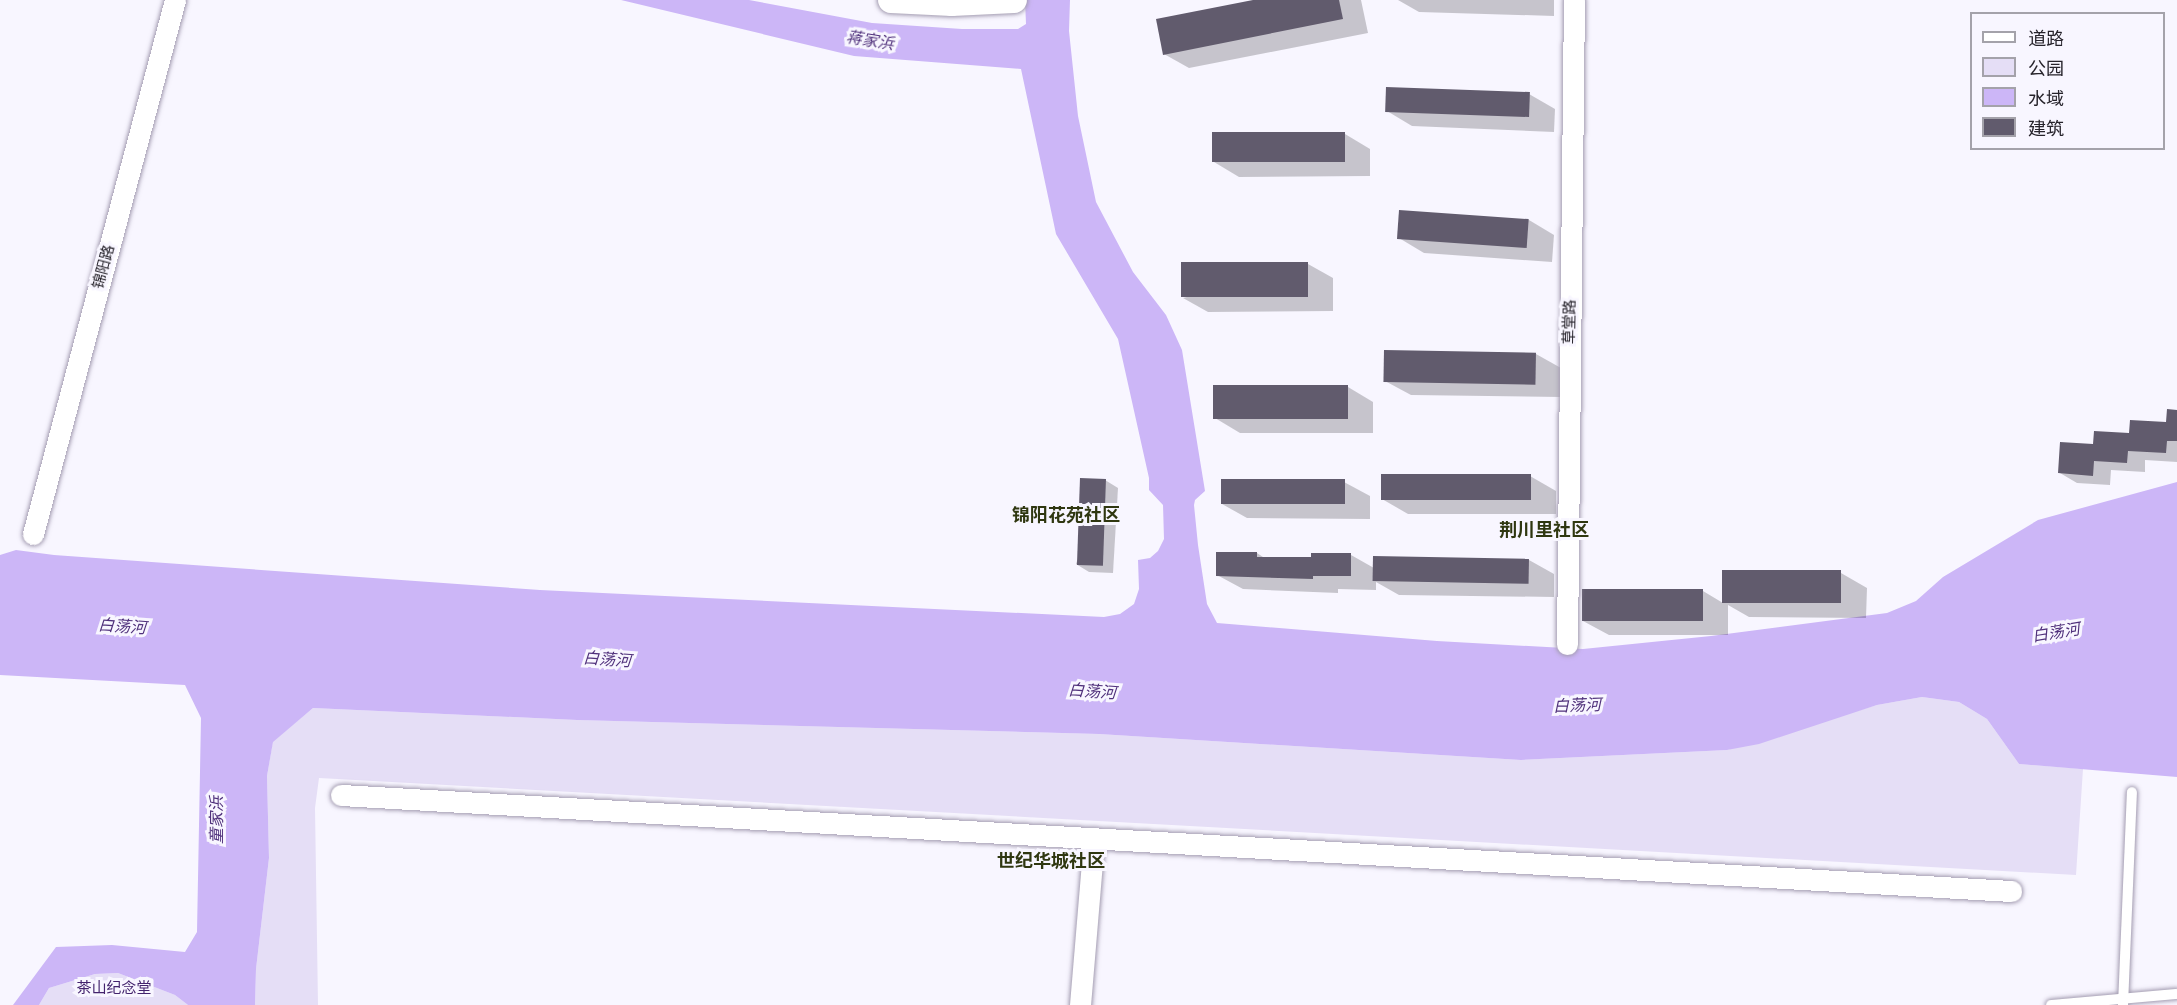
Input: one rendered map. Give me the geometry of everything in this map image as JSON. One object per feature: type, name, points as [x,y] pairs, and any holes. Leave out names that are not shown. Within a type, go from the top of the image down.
[{"type":"street","name":"锦阳路","points":[[33,534],[175,0]]},
{"type":"street","points":[[891,0],[952,3],[1014,0]]},
{"type":"street","name":"草堂路","points":[[1566,644],[1574,0]]},
{"type":"street","points":[[341,795],[2011,891]]},
{"type":"street","points":[[1080,1005],[1094,839]]},
{"type":"lane","points":[[2123,1001],[2132,792]]},
{"type":"lane","points":[[2051,1005],[2152,1000],[2177,994]]},
{"type":"green space","points":[[1922,697],[1959,702],[1987,719],[2019,764],[2083,769],[2076,875],[319,778],[315,808],[318,1005],[255,1005],[256,969],[269,858],[267,776],[273,741],[313,708],[577,720],[1099,734],[1521,760],[1727,750],[1877,705]]},
{"type":"green space","name":"茶山纪念堂","points":[[118,973],[175,995],[188,1005],[39,1005],[49,988],[95,974]]},
{"type":"water","points":[[621,0],[749,0],[872,23],[962,29],[1018,29],[1026,24],[1025,0],[1070,0],[1069,31],[1078,116],[1096,202],[1133,272],[1166,315],[1182,350],[1205,491],[1195,500],[1194,505],[1198,545],[1207,604],[1217,623],[1437,641],[1583,649],[1711,636],[1887,613],[1916,601],[1943,577],[2038,520],[2177,482],[2177,777],[2019,764],[1987,719],[1959,702],[1922,697],[1877,705],[1759,744],[1727,750],[1521,760],[1099,734],[577,720],[313,708],[273,742],[267,776],[269,858],[256,969],[255,1005],[188,1005],[175,995],[118,973],[95,974],[49,988],[39,1005],[13,1005],[56,947],[112,945],[185,952],[197,932],[201,718],[185,685],[0,675],[0,555],[16,550],[54,555],[540,590],[1104,617],[1120,614],[1134,604],[1139,589],[1138,560],[1150,558],[1158,551],[1164,539],[1163,505],[1149,490],[1149,478],[1118,339],[1056,234],[1021,69],[854,56]]},
{"type":"building","points":[[1253,0],[1339,0],[1343,19],[1163,55],[1156,19]]},
{"type":"building","points":[[1386,87],[1530,92],[1529,117],[1385,112]]},
{"type":"building","points":[[1212,132],[1345,132],[1345,162],[1212,162]]},
{"type":"building","points":[[1399,210],[1529,219],[1527,248],[1397,239]]},
{"type":"building","points":[[1181,262],[1308,262],[1308,297],[1181,297]]},
{"type":"building","points":[[1384,350],[1536,353],[1535,385],[1383,382]]},
{"type":"building","points":[[1213,385],[1348,385],[1348,419],[1213,419]]},
{"type":"building","points":[[2167,409],[2177,410],[2177,441],[2167,441],[2166,453],[2128,451],[2127,463],[2094,461],[2093,476],[2058,473],[2060,442],[2093,444],[2094,431],[2129,433],[2130,420],[2166,422]]},
{"type":"building","points":[[1381,474],[1531,474],[1531,500],[1381,500]]},
{"type":"building","points":[[1080,478],[1106,479],[1103,566],[1077,565]]},
{"type":"building","points":[[1221,479],[1345,479],[1345,504],[1221,504]]},
{"type":"building","points":[[1216,552],[1257,552],[1257,557],[1311,557],[1311,553],[1351,553],[1351,576],[1313,576],[1313,579],[1216,576]]},
{"type":"building","points":[[1373,556],[1529,559],[1529,584],[1373,581]]},
{"type":"building","points":[[1722,570],[1841,570],[1841,603],[1722,603]]},
{"type":"building","points":[[1582,589],[1703,589],[1703,621],[1582,621]]},
{"type":"district","name":"锦阳花苑社区","points":[[1066,515]]},
{"type":"district","name":"荆川里社区","points":[[1544,530]]},
{"type":"district","name":"世纪华城社区","points":[[1051,861]]},
{"type":"water label","name":"蒋家浜","points":[[870,41]]},
{"type":"water label","name":"白荡河","points":[[122,627]]},
{"type":"water label","name":"白荡河","points":[[2056,633]]},
{"type":"water label","name":"白荡河","points":[[607,660]]},
{"type":"water label","name":"白荡河","points":[[1092,692]]},
{"type":"water label","name":"白荡河","points":[[1577,706]]},
{"type":"water label","name":"童家浜","points":[[217,820]]}]
